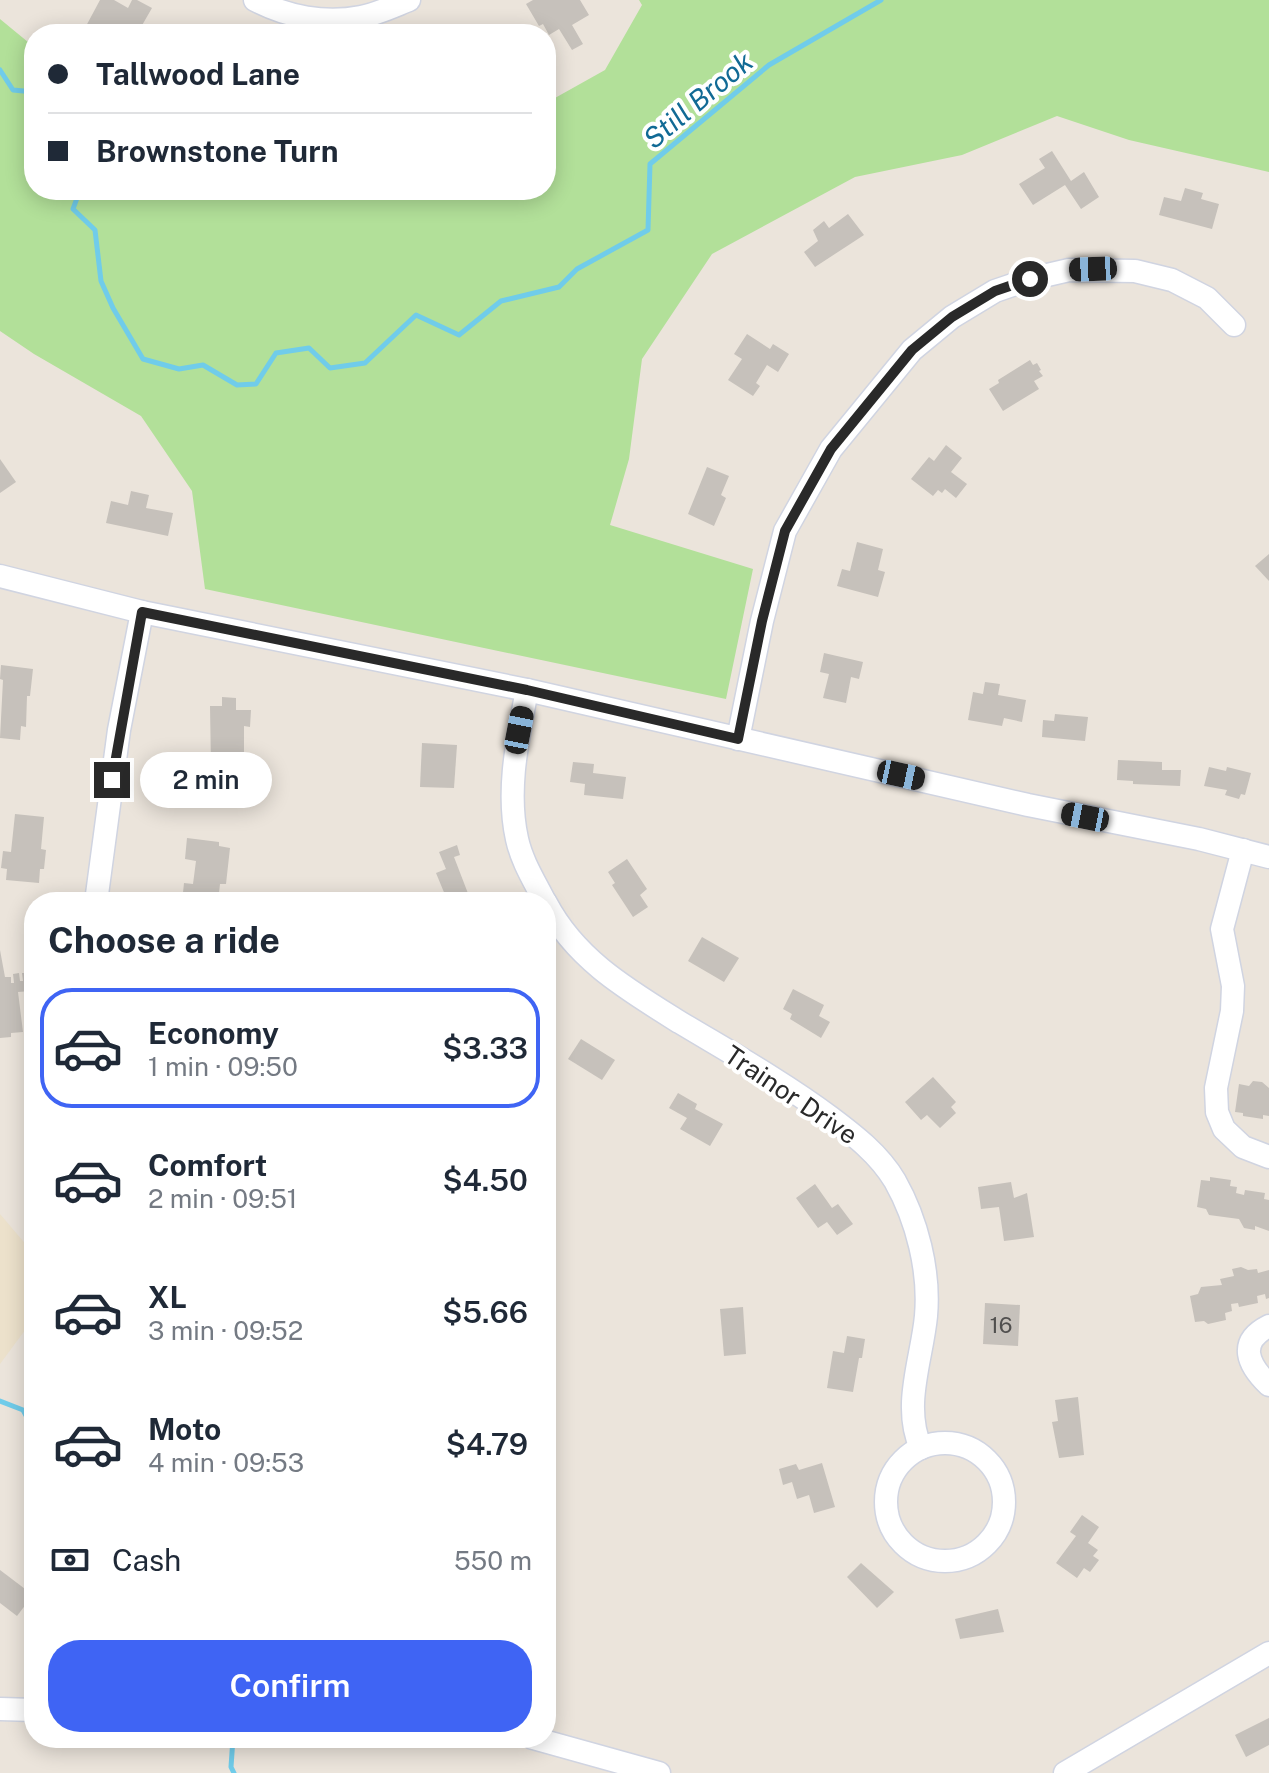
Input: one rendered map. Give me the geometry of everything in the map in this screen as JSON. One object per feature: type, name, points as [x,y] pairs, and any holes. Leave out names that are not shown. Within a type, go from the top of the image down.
[{"type":"street","points":[[255,0],[272,9],[316,20],[361,17],[409,0]]},
{"type":"street","points":[[738,739],[762,621],[785,531],[831,449],[912,350],[952,317],[995,291],[1069,270],[1135,271],[1172,280],[1207,298],[1234,325]]},
{"type":"street","points":[[0,576],[142,612],[527,690],[1269,857]]},
{"type":"street","points":[[97,892],[119,730],[142,612]]},
{"type":"street","name":"Trainor Drive","points":[[527,690],[516,748],[513,812],[524,861],[540,892]]},
{"type":"street","points":[[1243,850],[1222,929],[1233,986],[1232,1011],[1216,1088],[1217,1112],[1224,1129],[1243,1147],[1269,1157]]},
{"type":"street","name":"Trainor Drive","points":[[556,921],[580,951],[609,978],[807,1100],[869,1150],[895,1182],[920,1245],[926,1284],[926,1315],[916,1373],[914,1415],[914,1433],[921,1448]]},
{"type":"street","points":[[1269,1326],[1254,1334],[1249,1344],[1249,1356],[1254,1368],[1269,1385]]},
{"type":"street","points":[[937,1443],[953,1443],[969,1448],[994,1468],[1001,1483],[1004,1506],[997,1530],[988,1543],[973,1555],[955,1561],[935,1561],[917,1555],[902,1543],[891,1528],[886,1510],[886,1491],[893,1473],[905,1458],[921,1448],[937,1443]]},
{"type":"street","points":[[1065,1773],[1269,1653]]},
{"type":"street","points":[[0,1709],[24,1710]]},
{"type":"street","points":[[556,1748],[592,1764],[659,1773]]},
{"type":"shaded area","points":[[0,1214],[24,1242],[24,1332],[0,1364]]},
{"type":"green space","points":[[639,0],[1269,0],[1269,172],[1129,140],[1057,116],[962,155],[855,177],[712,254],[642,359],[629,459],[610,525],[753,569],[726,699],[205,589],[192,491],[141,416],[0,331],[0,19],[24,39],[24,200],[556,200],[556,97],[605,70],[642,5]]},
{"type":"building","points":[[100,0],[114,0],[128,8],[132,0],[137,0],[152,8],[143,24],[87,24]]},
{"type":"building","points":[[533,0],[580,0],[589,15],[572,25],[583,44],[572,50],[559,29],[556,31],[556,24],[538,24],[526,4]]},
{"type":"building","points":[[1052,151],[1071,181],[1084,172],[1099,197],[1081,209],[1065,185],[1033,205],[1019,184],[1045,168],[1039,159]]},
{"type":"building","points":[[1185,188],[1203,193],[1201,199],[1219,204],[1212,229],[1159,215],[1164,197],[1181,201]]},
{"type":"building","points":[[848,214],[864,235],[815,267],[804,252],[818,241],[813,230],[824,221],[829,228]]},
{"type":"building","points":[[747,334],[770,349],[773,344],[789,354],[778,372],[767,365],[756,383],[760,386],[753,396],[728,380],[742,359],[734,354]]},
{"type":"building","points":[[1030,360],[1033,365],[1037,363],[1043,376],[1034,381],[1039,389],[1003,411],[989,389]]},
{"type":"building","points":[[946,445],[962,458],[951,472],[967,484],[956,498],[945,489],[942,493],[938,490],[933,496],[911,479],[929,457],[934,461]]},
{"type":"building","points":[[0,459],[16,482],[0,493]]},
{"type":"building","points":[[707,467],[729,476],[721,495],[726,498],[714,526],[688,514]]},
{"type":"building","points":[[131,491],[149,495],[146,508],[173,513],[168,536],[106,523],[111,501],[128,505]]},
{"type":"building","points":[[857,542],[883,549],[878,570],[885,572],[878,597],[837,586],[842,569],[850,571]]},
{"type":"building","points":[[1269,554],[1269,581],[1255,566]]},
{"type":"building","points":[[824,653],[863,662],[859,679],[851,677],[846,703],[823,698],[829,674],[820,672]]},
{"type":"building","points":[[1,665],[33,669],[30,696],[27,696],[26,727],[21,726],[20,740],[0,738]]},
{"type":"building","points":[[985,682],[1000,684],[998,695],[1026,700],[1022,722],[1004,718],[1002,726],[968,720],[973,692],[983,694]]},
{"type":"building","points":[[222,697],[236,698],[236,710],[251,710],[250,727],[244,726],[244,767],[211,766],[210,706],[222,706]]},
{"type":"building","points":[[1055,714],[1088,717],[1085,741],[1042,737],[1043,720],[1054,721]]},
{"type":"building","points":[[422,743],[457,745],[454,788],[420,787]]},
{"type":"building","points":[[1118,760],[1162,762],[1162,770],[1181,770],[1180,786],[1133,784],[1133,781],[1117,780]]},
{"type":"building","points":[[573,762],[594,764],[593,773],[626,777],[623,799],[584,795],[585,784],[570,782]]},
{"type":"building","points":[[1209,767],[1226,771],[1227,767],[1251,773],[1245,795],[1241,794],[1239,799],[1225,795],[1227,790],[1204,786]]},
{"type":"building","points":[[15,814],[44,817],[41,849],[46,850],[39,883],[6,880],[7,869],[1,868],[3,851],[11,852]]},
{"type":"building","points":[[187,838],[219,842],[219,846],[230,848],[226,884],[220,884],[219,892],[183,892],[184,883],[193,884],[196,861],[185,859]]},
{"type":"building","points":[[457,845],[460,855],[454,857],[467,892],[444,892],[436,873],[446,869],[439,852]]},
{"type":"building","points":[[627,859],[647,889],[640,895],[648,907],[633,917],[612,885],[615,883],[608,872]]},
{"type":"building","points":[[702,937],[739,958],[724,982],[688,961]]},
{"type":"building","points":[[0,950],[5,977],[11,977],[11,983],[14,983],[13,974],[19,973],[20,981],[23,981],[24,973],[24,992],[18,992],[23,1032],[0,1038]]},
{"type":"building","points":[[793,989],[824,1005],[819,1016],[830,1022],[821,1038],[790,1019],[792,1014],[783,1009]]},
{"type":"building","points":[[581,1039],[615,1060],[602,1080],[568,1059]]},
{"type":"building","points":[[933,1077],[956,1102],[951,1107],[956,1113],[940,1128],[927,1115],[921,1120],[905,1102]]},
{"type":"building","points":[[1253,1081],[1262,1082],[1269,1088],[1269,1116],[1263,1115],[1263,1119],[1235,1112],[1239,1084],[1249,1086]]},
{"type":"building","points":[[678,1093],[697,1104],[695,1109],[723,1124],[710,1146],[680,1129],[687,1118],[669,1108]]},
{"type":"building","points":[[1210,1177],[1231,1180],[1230,1186],[1237,1187],[1236,1193],[1244,1195],[1245,1190],[1265,1193],[1264,1199],[1269,1200],[1269,1231],[1255,1226],[1255,1230],[1244,1228],[1239,1219],[1209,1215],[1206,1209],[1197,1207],[1201,1180],[1210,1181]]},
{"type":"building","points":[[1011,1182],[1014,1198],[1027,1193],[1034,1237],[1004,1241],[999,1207],[981,1209],[978,1187]]},
{"type":"building","points":[[815,1184],[832,1208],[838,1204],[853,1224],[837,1235],[827,1222],[818,1228],[796,1198]]},
{"type":"building","points":[[1232,1269],[1257,1269],[1258,1273],[1269,1270],[1269,1298],[1266,1299],[1265,1294],[1257,1296],[1258,1303],[1239,1307],[1238,1303],[1231,1304],[1232,1311],[1225,1313],[1226,1320],[1208,1324],[1195,1322],[1190,1296],[1198,1294],[1201,1287],[1222,1285],[1220,1279],[1234,1276]]},
{"type":"building","points":[[985,1303],[1020,1305],[1018,1346],[983,1344]]},
{"type":"building","points":[[743,1307],[746,1354],[724,1356],[720,1309]]},
{"type":"building","points":[[847,1336],[865,1339],[853,1392],[827,1388],[833,1351],[844,1353]]},
{"type":"building","points":[[1078,1397],[1084,1455],[1059,1458],[1052,1422],[1058,1421],[1055,1400]]},
{"type":"building","points":[[822,1463],[835,1507],[814,1513],[809,1495],[797,1499],[792,1482],[783,1485],[779,1469],[796,1464],[799,1470]]},
{"type":"building","points":[[1082,1515],[1099,1527],[1088,1543],[1098,1550],[1093,1556],[1099,1560],[1090,1572],[1084,1568],[1077,1578],[1056,1563],[1076,1536],[1070,1532]]},
{"type":"building","points":[[861,1563],[894,1592],[877,1608],[847,1577]]},
{"type":"building","points":[[0,1570],[24,1588],[24,1607],[17,1616],[0,1603]]},
{"type":"building","points":[[998,1609],[1004,1632],[960,1639],[955,1619]]},
{"type":"building","points":[[1269,1718],[1269,1745],[1246,1757],[1235,1735]]},
{"type":"waterway","name":"Still Brook","points":[[76,200],[73,209],[95,230],[101,281],[143,359],[179,369],[203,365],[237,385],[256,384],[276,353],[309,348],[330,368],[365,363],[416,315],[459,335],[501,301],[559,287],[577,269],[648,230],[650,164],[769,65],[881,0]]},
{"type":"waterway","name":"Still Brook","points":[[0,70],[13,90],[24,91]]},
{"type":"waterway","points":[[0,1401],[24,1412]]},
{"type":"waterway","points":[[232,1748],[231,1767],[234,1773]]},
{"type":"route","points":[[112,780],[142,612],[527,690],[738,739],[762,621],[785,531],[831,449],[912,350],[952,317],[995,291],[1030,279]]}]
